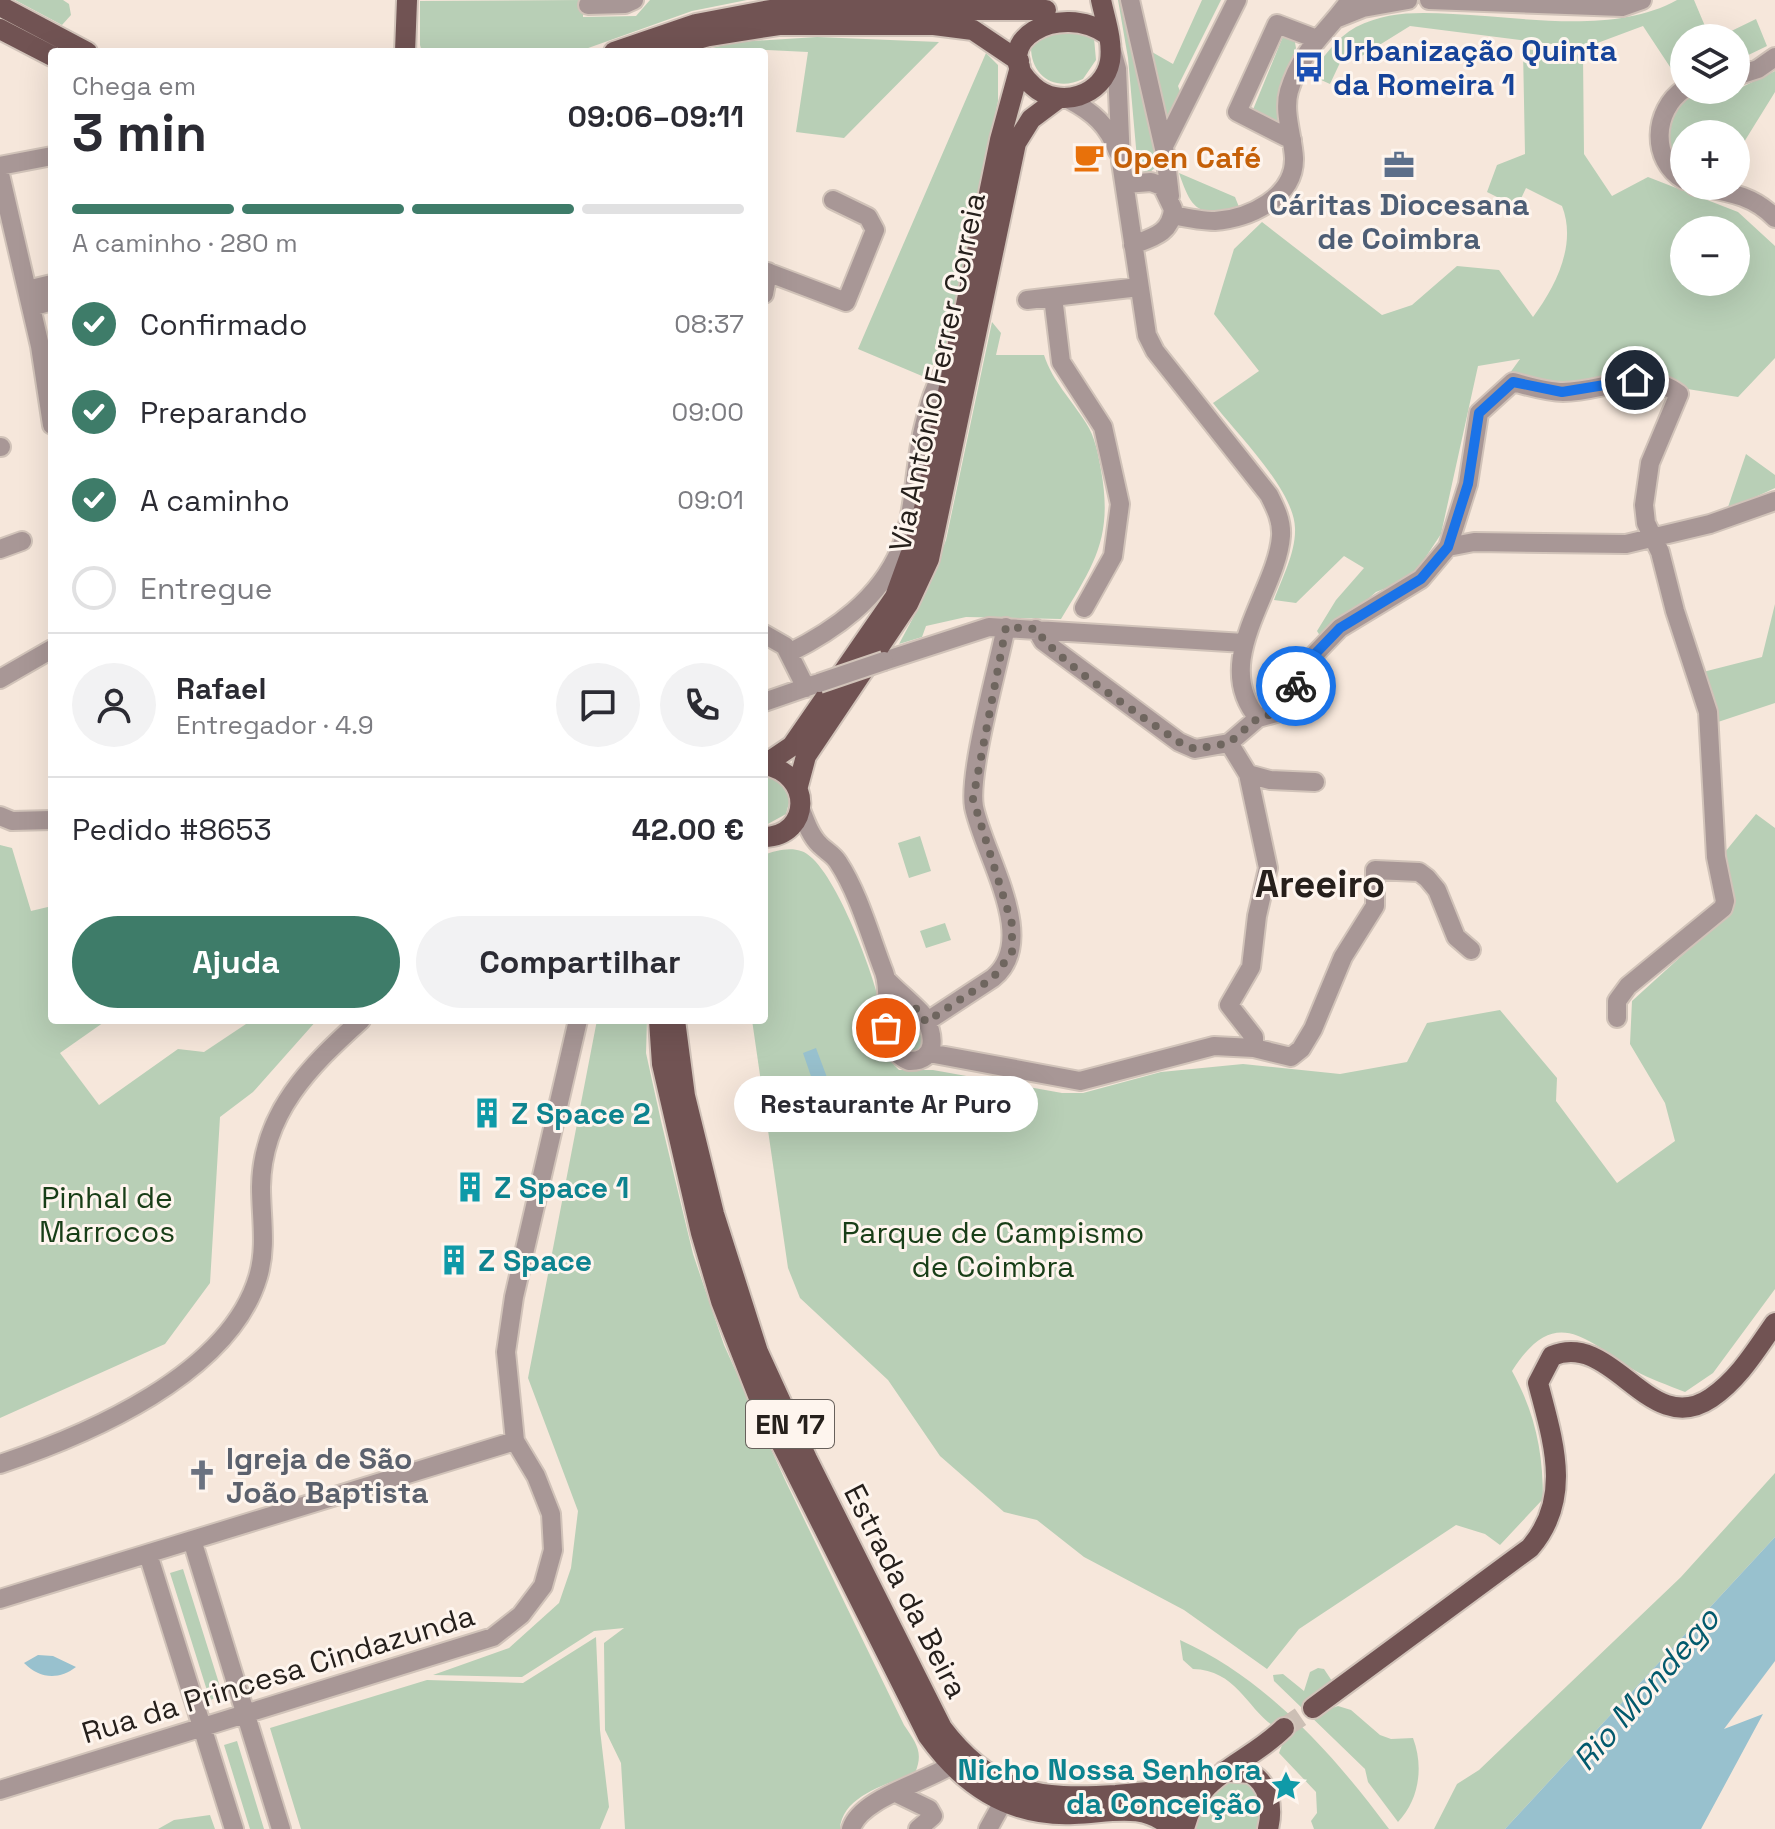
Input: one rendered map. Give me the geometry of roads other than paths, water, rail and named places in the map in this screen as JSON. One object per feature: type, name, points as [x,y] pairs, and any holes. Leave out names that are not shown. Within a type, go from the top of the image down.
[{"type":"main road","points":[[407,0],[409,47]]},
{"type":"main road","points":[[953,9],[991,0]]},
{"type":"main road","points":[[667,48],[709,36],[779,25],[934,25],[973,30],[1020,64],[1035,88],[1064,98],[1095,87],[1104,76],[1110,42],[1101,0]]},
{"type":"main road","points":[[0,6],[79,48]]},
{"type":"main road","points":[[1020,64],[1023,31],[1049,6]]},
{"type":"main road","points":[[626,48],[696,24],[770,10],[1049,6],[1063,6],[1089,13],[1110,42]]},
{"type":"main road","points":[[0,29],[48,54]]},
{"type":"main road","name":"Via António Ferrer Correia","points":[[768,762],[792,746],[895,597],[920,528],[1000,140],[1020,64]]},
{"type":"main road","name":"Via António Ferrer Correia","points":[[799,797],[806,756],[908,604],[929,559],[1016,143],[1031,119],[1064,98]]},
{"type":"main road","points":[[768,767],[790,775],[799,797],[792,826],[768,837]]},
{"type":"main road","name":"Estrada da Beira","points":[[659,1024],[662,1064],[701,1233],[742,1358],[790,1462],[928,1736],[950,1766],[1003,1802],[1033,1812],[1071,1814],[1144,1810],[1160,1817],[1173,1829]]},
{"type":"main road","name":"Estrada da Beira","points":[[676,1024],[685,1096],[714,1214],[758,1352],[813,1472],[942,1728],[963,1756],[981,1770],[1001,1783],[1036,1795],[1069,1798],[1138,1793],[1217,1777]]},
{"type":"main road","points":[[1313,1708],[1530,1548],[1543,1533],[1558,1485],[1555,1447],[1538,1383],[1552,1356],[1565,1351],[1589,1354],[1655,1401],[1681,1408],[1710,1399],[1738,1375],[1775,1323]]},
{"type":"main road","points":[[1184,1829],[1193,1804],[1217,1777],[1267,1745],[1284,1728]]},
{"type":"main road","points":[[1267,1745],[1265,1788],[1270,1803],[1268,1829]]},
{"type":"main road","points":[[1217,1777],[1250,1773],[1265,1788]]},
{"type":"street","points":[[588,5],[625,4],[634,0]]},
{"type":"street","points":[[1130,0],[1164,146],[1171,206],[1168,228],[1133,245]]},
{"type":"street","points":[[1164,146],[1237,0]]},
{"type":"street","points":[[1125,184],[1151,182],[1162,186],[1171,206],[1218,221],[1260,208],[1289,183],[1293,171],[1289,92],[1314,38],[1338,18],[1350,0]]},
{"type":"street","points":[[1338,18],[1363,8],[1408,0]]},
{"type":"street","points":[[1429,0],[1622,7],[1642,0]]},
{"type":"street","points":[[1292,140],[1237,112],[1277,24],[1314,38]]},
{"type":"street","points":[[1110,42],[1117,69],[1121,162],[1145,327],[1155,351],[1269,495],[1280,521],[1279,551],[1244,643],[1243,688],[1247,702],[1258,718]]},
{"type":"street","points":[[1750,72],[1775,57]]},
{"type":"street","points":[[1064,98],[1091,111],[1104,124],[1121,162]]},
{"type":"street","points":[[1670,103],[1658,130],[1665,162],[1670,167]]},
{"type":"street","points":[[0,166],[48,157]]},
{"type":"street","points":[[0,174],[48,397]]},
{"type":"street","points":[[1750,198],[1761,203],[1775,218]]},
{"type":"street","points":[[768,272],[846,302],[875,230],[868,217],[833,200]]},
{"type":"street","points":[[29,298],[48,286]]},
{"type":"street","points":[[1027,300],[1139,287]]},
{"type":"street","points":[[1053,297],[1061,362],[1103,427],[1120,504],[1113,556],[1084,608]]},
{"type":"street","points":[[29,298],[48,300]]},
{"type":"street","name":"Via António Ferrer Correia","points":[[789,653],[858,609],[878,587],[898,552],[908,523],[929,405],[957,354]]},
{"type":"street","points":[[1036,629],[1043,641],[1179,742],[1195,749],[1229,743],[1258,718],[1280,712],[1315,654],[1340,628],[1421,579],[1448,547],[1468,484],[1479,413],[1513,382],[1562,392],[1635,380],[1653,381],[1679,394],[1650,463],[1644,505],[1708,712],[1716,857],[1725,901],[1723,908],[1628,986],[1617,1001],[1617,1018]]},
{"type":"street","points":[[1448,547],[1474,542],[1626,544],[1710,524],[1775,501]]},
{"type":"street","points":[[0,549],[22,541]]},
{"type":"street","points":[[768,701],[974,631],[1006,627],[1244,643]]},
{"type":"street","points":[[926,1022],[993,978],[1012,952],[1012,924],[973,799],[1006,627]]},
{"type":"street","points":[[768,636],[778,641],[789,653],[812,685]]},
{"type":"street","points":[[0,679],[48,652]]},
{"type":"street","points":[[1229,743],[1248,774],[1268,868],[1257,916],[1251,967],[1229,1005],[1254,1037],[1254,1048]]},
{"type":"street","points":[[1248,774],[1270,780],[1315,782]]},
{"type":"street","points":[[799,797],[817,843],[836,859],[847,879],[886,979],[890,1014],[886,1028],[901,1058],[916,1061],[929,1053],[1080,1081],[1193,1049],[1254,1048],[1291,1057],[1301,1049],[1343,957],[1375,906],[1375,870],[1419,872],[1427,878],[1437,890],[1456,937],[1471,950]]},
{"type":"street","points":[[0,816],[12,821],[48,820]]},
{"type":"street","points":[[768,837],[817,843]]},
{"type":"street","points":[[886,979],[910,1006]]},
{"type":"street","points":[[890,1014],[903,1006],[917,1009],[932,1039],[929,1053]]},
{"type":"street","points":[[0,1464],[57,1445],[127,1409],[200,1359],[230,1329],[250,1298],[260,1266],[262,1172],[277,1117],[308,1070],[357,1024]]},
{"type":"street","points":[[0,1599],[515,1441],[506,1352],[514,1297],[577,1024]]},
{"type":"street","name":"Rua da Princesa Cindazunda","points":[[0,1790],[481,1641],[521,1615],[543,1586],[553,1550],[551,1514],[536,1476],[515,1441]]},
{"type":"street","points":[[192,1540],[281,1829]]},
{"type":"street","points":[[148,1554],[234,1829]]},
{"type":"street","points":[[851,1829],[855,1815],[876,1800],[898,1794],[950,1766]]},
{"type":"street","points":[[898,1794],[929,1809],[933,1816],[918,1829]]},
{"type":"street","points":[[988,1829],[1003,1802]]},
{"type":"water","points":[[816,1048],[828,1080],[814,1085],[803,1053]]},
{"type":"water","name":"Rio Mondego","points":[[1775,1537],[1775,1661],[1724,1729],[1763,1714],[1701,1829],[1505,1829]]},
{"type":"water","points":[[38,1655],[53,1656],[76,1667],[56,1676],[43,1675],[24,1663]]},
{"type":"tunnel","points":[[1284,1728],[1313,1708]]},
{"type":"place","name":"Urbanização Quinta da Romeira 1","points":[[1309,67]]},
{"type":"place","name":"Open Café","points":[[1089,157]]},
{"type":"place","name":"Cáritas Diocesana de Coimbra","points":[[1399,165]]},
{"type":"place","name":"Restaurante Ar Puro","points":[[886,1028]]},
{"type":"place","name":"Z Space 2","points":[[487,1113]]},
{"type":"place","name":"Z Space 1","points":[[470,1187]]},
{"type":"place","name":"Z Space","points":[[454,1260]]},
{"type":"place","name":"Igreja de São João Baptista","points":[[202,1475]]},
{"type":"place","name":"Nicho Nossa Senhora da Conceição","points":[[1286,1786]]},
{"type":"district","name":"Areeiro","points":[[1320,884]]},
{"type":"park label","name":"Pinhal de Marrocos","points":[[107,1214]]},
{"type":"park label","name":"Parque de Campismo de Coimbra","points":[[993,1249]]}]
